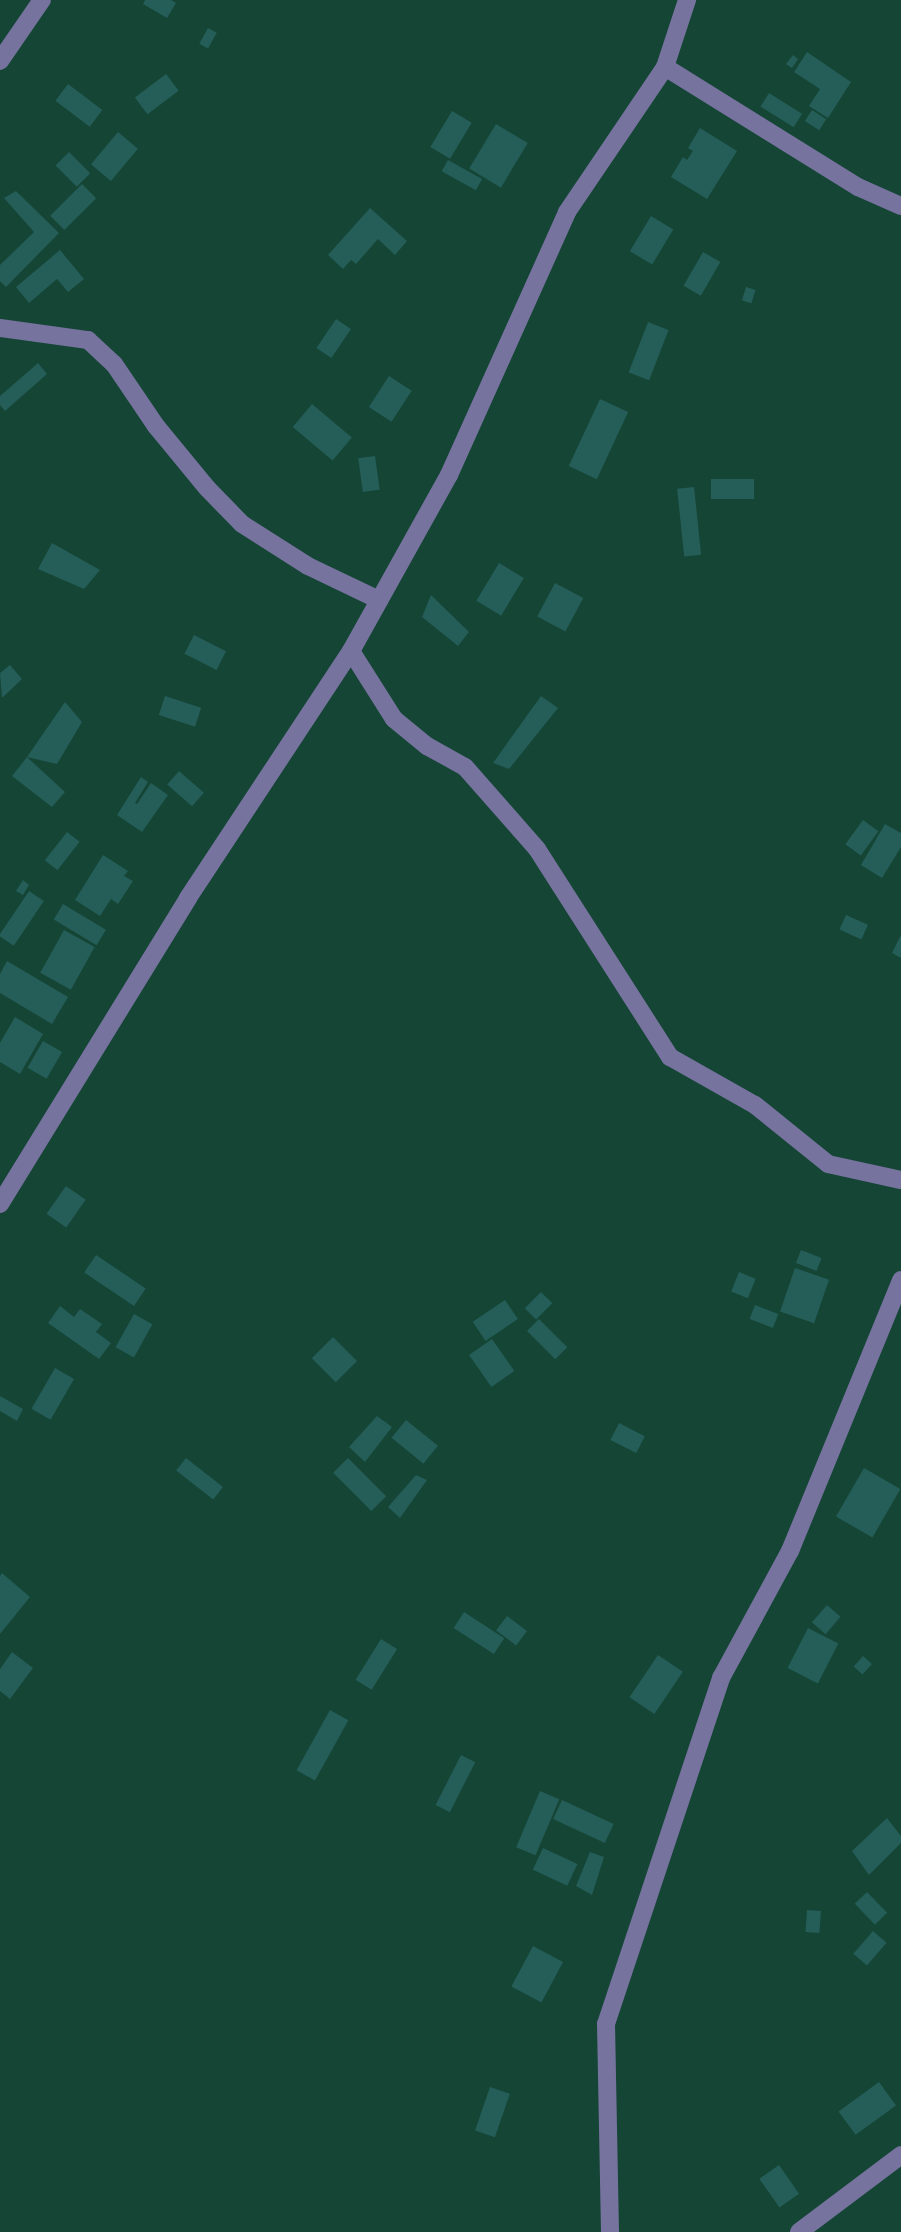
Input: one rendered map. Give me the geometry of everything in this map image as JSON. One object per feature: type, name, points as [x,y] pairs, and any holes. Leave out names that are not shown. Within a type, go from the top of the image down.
[{"type":"street","points":[[0,61],[42,0]]},
{"type":"street","points":[[0,1204],[188,898],[351,651],[449,475],[567,212],[665,67],[687,0]]},
{"type":"street","points":[[665,67],[858,187],[901,206]]},
{"type":"street","points":[[0,327],[88,340],[114,364],[156,426],[207,488],[242,524],[308,566],[379,600]]},
{"type":"street","points":[[351,651],[394,719],[427,746],[465,767],[537,849],[670,1057],[755,1105],[828,1164],[901,1180]]},
{"type":"street","points":[[610,2232],[606,2024],[721,1678],[790,1551],[901,1280]]},
{"type":"street","points":[[799,2232],[901,2155]]},
{"type":"building","points":[[145,0],[171,0],[176,3],[167,18],[143,4]]},
{"type":"building","points":[[208,28],[217,33],[208,49],[199,44]]},
{"type":"building","points":[[807,52],[851,82],[828,118],[809,106],[820,89],[794,72]]},
{"type":"building","points":[[793,55],[798,59],[792,68],[786,64]]},
{"type":"building","points":[[166,74],[179,91],[147,114],[135,97]]},
{"type":"building","points":[[68,84],[102,110],[90,127],[55,101]]},
{"type":"building","points":[[769,93],[802,114],[794,127],[761,107]]},
{"type":"building","points":[[812,110],[826,119],[819,130],[805,121]]},
{"type":"building","points":[[452,111],[472,123],[450,159],[430,147]]},
{"type":"building","points":[[496,124],[528,143],[501,188],[469,169]]},
{"type":"building","points":[[700,128],[737,151],[707,199],[671,177],[683,157],[687,160],[693,151],[688,148]]},
{"type":"building","points":[[118,132],[138,149],[111,181],[91,164]]},
{"type":"building","points":[[69,152],[90,173],[77,187],[56,165]]},
{"type":"building","points":[[448,160],[482,179],[476,190],[442,171]]},
{"type":"building","points":[[82,184],[96,198],[64,230],[50,216]]},
{"type":"building","points":[[16,191],[59,233],[6,287],[0,281],[0,265],[34,232],[4,198]]},
{"type":"building","points":[[370,208],[407,241],[395,255],[378,239],[356,264],[351,260],[343,269],[328,255]]},
{"type":"building","points":[[651,216],[673,229],[652,265],[630,251]]},
{"type":"building","points":[[60,250],[84,279],[68,292],[57,279],[29,303],[16,287]]},
{"type":"building","points":[[703,252],[720,262],[701,296],[684,286]]},
{"type":"building","points":[[746,287],[756,290],[751,303],[742,300]]},
{"type":"building","points":[[336,319],[351,329],[331,358],[316,348]]},
{"type":"building","points":[[648,322],[669,330],[649,380],[629,372]]},
{"type":"building","points":[[38,363],[47,374],[5,411],[0,405],[0,396]]},
{"type":"building","points":[[389,376],[412,391],[391,422],[369,407]]},
{"type":"building","points":[[600,399],[628,412],[597,479],[569,466]]},
{"type":"building","points":[[312,404],[352,437],[333,460],[293,427]]},
{"type":"building","points":[[375,456],[380,490],[363,492],[358,458]]},
{"type":"building","points":[[711,479],[754,479],[754,499],[711,499]]},
{"type":"building","points":[[694,487],[701,555],[684,556],[677,489]]},
{"type":"building","points":[[52,543],[100,570],[84,589],[38,569]]},
{"type":"building","points":[[499,563],[524,578],[501,616],[476,601]]},
{"type":"building","points":[[555,583],[583,598],[565,632],[537,617]]},
{"type":"building","points":[[431,595],[469,632],[458,646],[422,617]]},
{"type":"building","points":[[194,635],[226,651],[217,670],[184,654]]},
{"type":"building","points":[[10,665],[22,679],[2,698],[0,673]]},
{"type":"building","points":[[165,696],[201,708],[195,727],[159,715]]},
{"type":"building","points":[[541,696],[558,708],[509,769],[493,763]]},
{"type":"building","points":[[65,702],[82,722],[57,764],[27,757]]},
{"type":"building","points":[[27,757],[65,792],[52,807],[12,776]]},
{"type":"building","points":[[179,771],[204,793],[192,806],[167,785]]},
{"type":"building","points":[[141,777],[148,782],[135,803],[137,804],[151,783],[168,795],[142,832],[117,815]]},
{"type":"building","points":[[863,820],[878,831],[861,855],[845,844]]},
{"type":"building","points":[[885,824],[901,833],[901,847],[882,878],[861,865]]},
{"type":"building","points":[[67,832],[80,842],[57,870],[45,860]]},
{"type":"building","points":[[103,855],[128,871],[124,876],[133,881],[118,904],[111,899],[100,916],[75,900]]},
{"type":"building","points":[[23,880],[29,885],[23,895],[16,891]]},
{"type":"building","points":[[29,891],[44,901],[14,946],[0,934]]},
{"type":"building","points":[[63,904],[106,930],[97,945],[54,919]]},
{"type":"building","points":[[846,915],[868,925],[861,939],[839,930]]},
{"type":"building","points":[[64,930],[95,947],[71,990],[40,973]]},
{"type":"building","points":[[901,935],[901,958],[892,953]]},
{"type":"building","points":[[7,961],[68,997],[52,1024],[0,993],[0,974]]},
{"type":"building","points":[[15,1017],[43,1034],[20,1074],[0,1062],[0,1043]]},
{"type":"building","points":[[43,1041],[62,1052],[47,1079],[28,1068]]},
{"type":"building","points":[[66,1186],[86,1200],[66,1228],[46,1214]]},
{"type":"building","points":[[801,1250],[822,1258],[817,1271],[796,1263]]},
{"type":"building","points":[[96,1255],[146,1289],[134,1306],[84,1272]]},
{"type":"building","points":[[795,1268],[829,1280],[814,1323],[780,1311]]},
{"type":"building","points":[[739,1272],[756,1279],[748,1298],[731,1291]]},
{"type":"building","points":[[541,1292],[552,1303],[536,1320],[525,1308]]},
{"type":"building","points":[[505,1300],[518,1319],[486,1341],[473,1322]]},
{"type":"building","points":[[755,1305],[778,1314],[773,1328],[750,1319]]},
{"type":"building","points":[[60,1306],[74,1317],[80,1309],[102,1324],[96,1332],[111,1343],[99,1359],[48,1323]]},
{"type":"building","points":[[134,1314],[152,1324],[134,1357],[116,1347]]},
{"type":"building","points":[[539,1319],[567,1347],[555,1359],[527,1331]]},
{"type":"building","points":[[333,1337],[357,1361],[336,1382],[312,1358]]},
{"type":"building","points":[[492,1339],[514,1371],[491,1387],[469,1355]]},
{"type":"building","points":[[55,1368],[74,1379],[51,1420],[32,1409]]},
{"type":"building","points":[[0,1396],[23,1409],[17,1421],[0,1411]]},
{"type":"building","points":[[377,1416],[392,1427],[365,1462],[349,1447]]},
{"type":"building","points":[[406,1420],[438,1446],[423,1464],[392,1438]]},
{"type":"building","points":[[619,1423],[645,1436],[636,1453],[610,1440]]},
{"type":"building","points":[[186,1458],[223,1487],[213,1500],[176,1471]]},
{"type":"building","points":[[348,1458],[386,1496],[371,1511],[333,1473]]},
{"type":"building","points":[[864,1468],[900,1489],[872,1537],[836,1516]]},
{"type":"building","points":[[416,1475],[427,1480],[400,1518],[388,1507]]},
{"type":"building","points":[[2,1573],[30,1597],[0,1634],[0,1576]]},
{"type":"building","points":[[827,1605],[841,1617],[825,1634],[812,1622]]},
{"type":"building","points":[[464,1612],[504,1638],[494,1654],[454,1628]]},
{"type":"building","points":[[507,1616],[527,1631],[516,1645],[496,1630]]},
{"type":"building","points":[[808,1628],[838,1643],[818,1684],[788,1668]]},
{"type":"building","points":[[381,1639],[397,1649],[372,1690],[356,1680]]},
{"type":"building","points":[[12,1652],[33,1668],[10,1699],[0,1691],[0,1669]]},
{"type":"building","points":[[658,1655],[683,1672],[654,1714],[629,1697]]},
{"type":"building","points":[[863,1656],[872,1664],[863,1674],[854,1666]]},
{"type":"building","points":[[330,1710],[348,1720],[315,1781],[297,1770]]},
{"type":"building","points":[[461,1755],[475,1762],[450,1812],[436,1805]]},
{"type":"building","points":[[540,1791],[559,1799],[535,1855],[516,1847]]},
{"type":"building","points":[[562,1800],[614,1824],[605,1843],[553,1819]]},
{"type":"building","points":[[887,1818],[901,1836],[901,1843],[869,1875],[852,1851]]},
{"type":"building","points":[[543,1848],[577,1864],[567,1886],[533,1870]]},
{"type":"building","points":[[590,1852],[604,1857],[592,1895],[576,1886]]},
{"type":"building","points":[[867,1892],[887,1913],[875,1925],[855,1904]]},
{"type":"building","points":[[807,1910],[821,1911],[819,1933],[805,1932]]},
{"type":"building","points":[[873,1931],[887,1943],[867,1965],[853,1954]]},
{"type":"building","points":[[533,1946],[563,1962],[541,2003],[511,1987]]},
{"type":"building","points":[[879,2082],[896,2105],[856,2135],[839,2111]]},
{"type":"building","points":[[490,2087],[510,2094],[495,2137],[475,2130]]},
{"type":"building","points":[[779,2165],[799,2194],[779,2207],[759,2179]]}]
